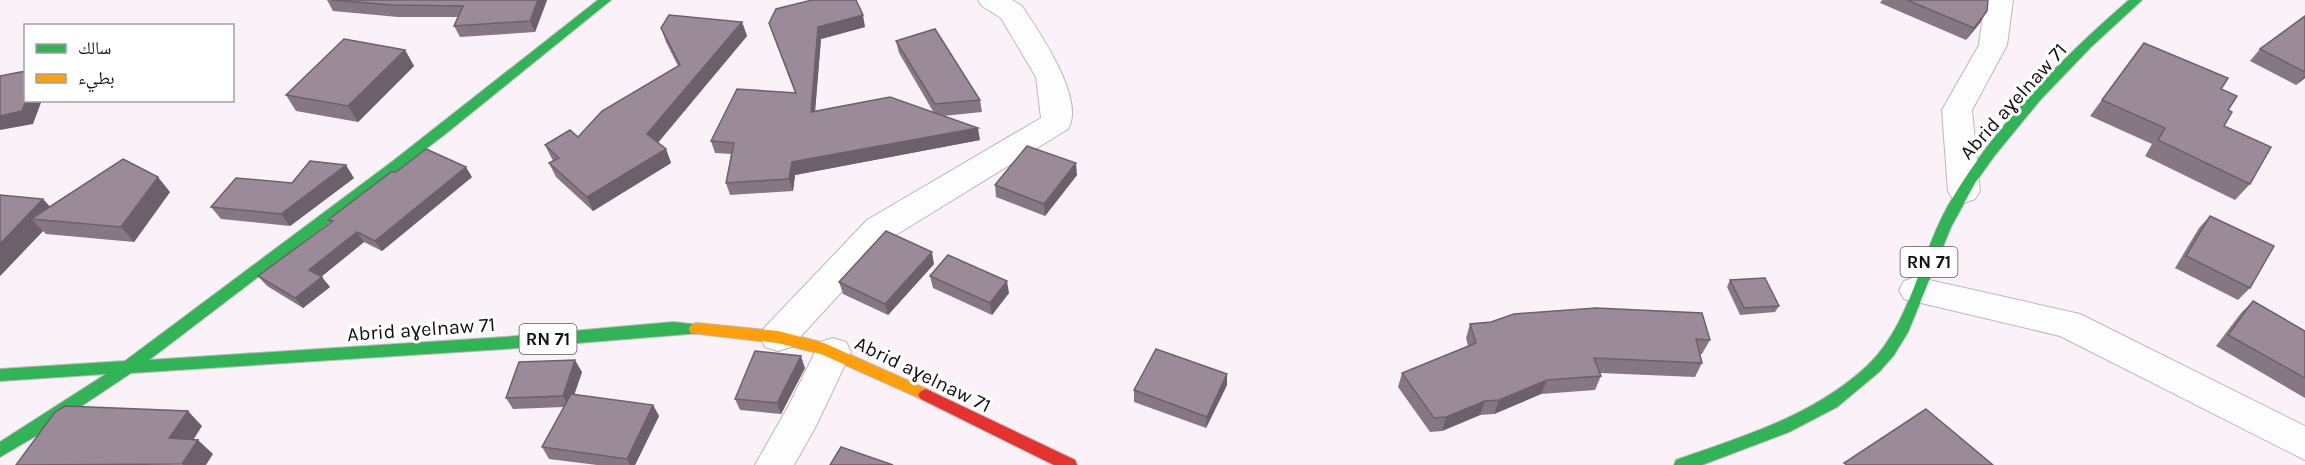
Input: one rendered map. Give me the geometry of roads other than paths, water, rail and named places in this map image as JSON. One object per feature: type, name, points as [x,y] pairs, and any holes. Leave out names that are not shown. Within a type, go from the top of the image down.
[{"type":"main road","points":[[0,450],[127,368],[484,99],[605,0]]},
{"type":"main road","name":"Abrid aɣelnaw 71","points":[[1682,465],[1773,435],[1844,395],[1875,368],[1897,337],[1916,290],[1964,190],[2027,109],[2106,25],[2136,0]]},
{"type":"main road","name":"Abrid aɣelnaw 71","points":[[0,375],[505,343],[673,328],[724,330],[778,337],[832,352],[1069,465]]},
{"type":"street","points":[[778,337],[879,229],[1029,141],[1057,122],[1051,77],[1012,12],[992,0]]},
{"type":"street","points":[[1964,190],[1957,110],[1994,45],[1998,0]]},
{"type":"street","points":[[1916,290],[2068,324],[2305,444]]},
{"type":"street","points":[[774,465],[803,415],[832,352]]}]
